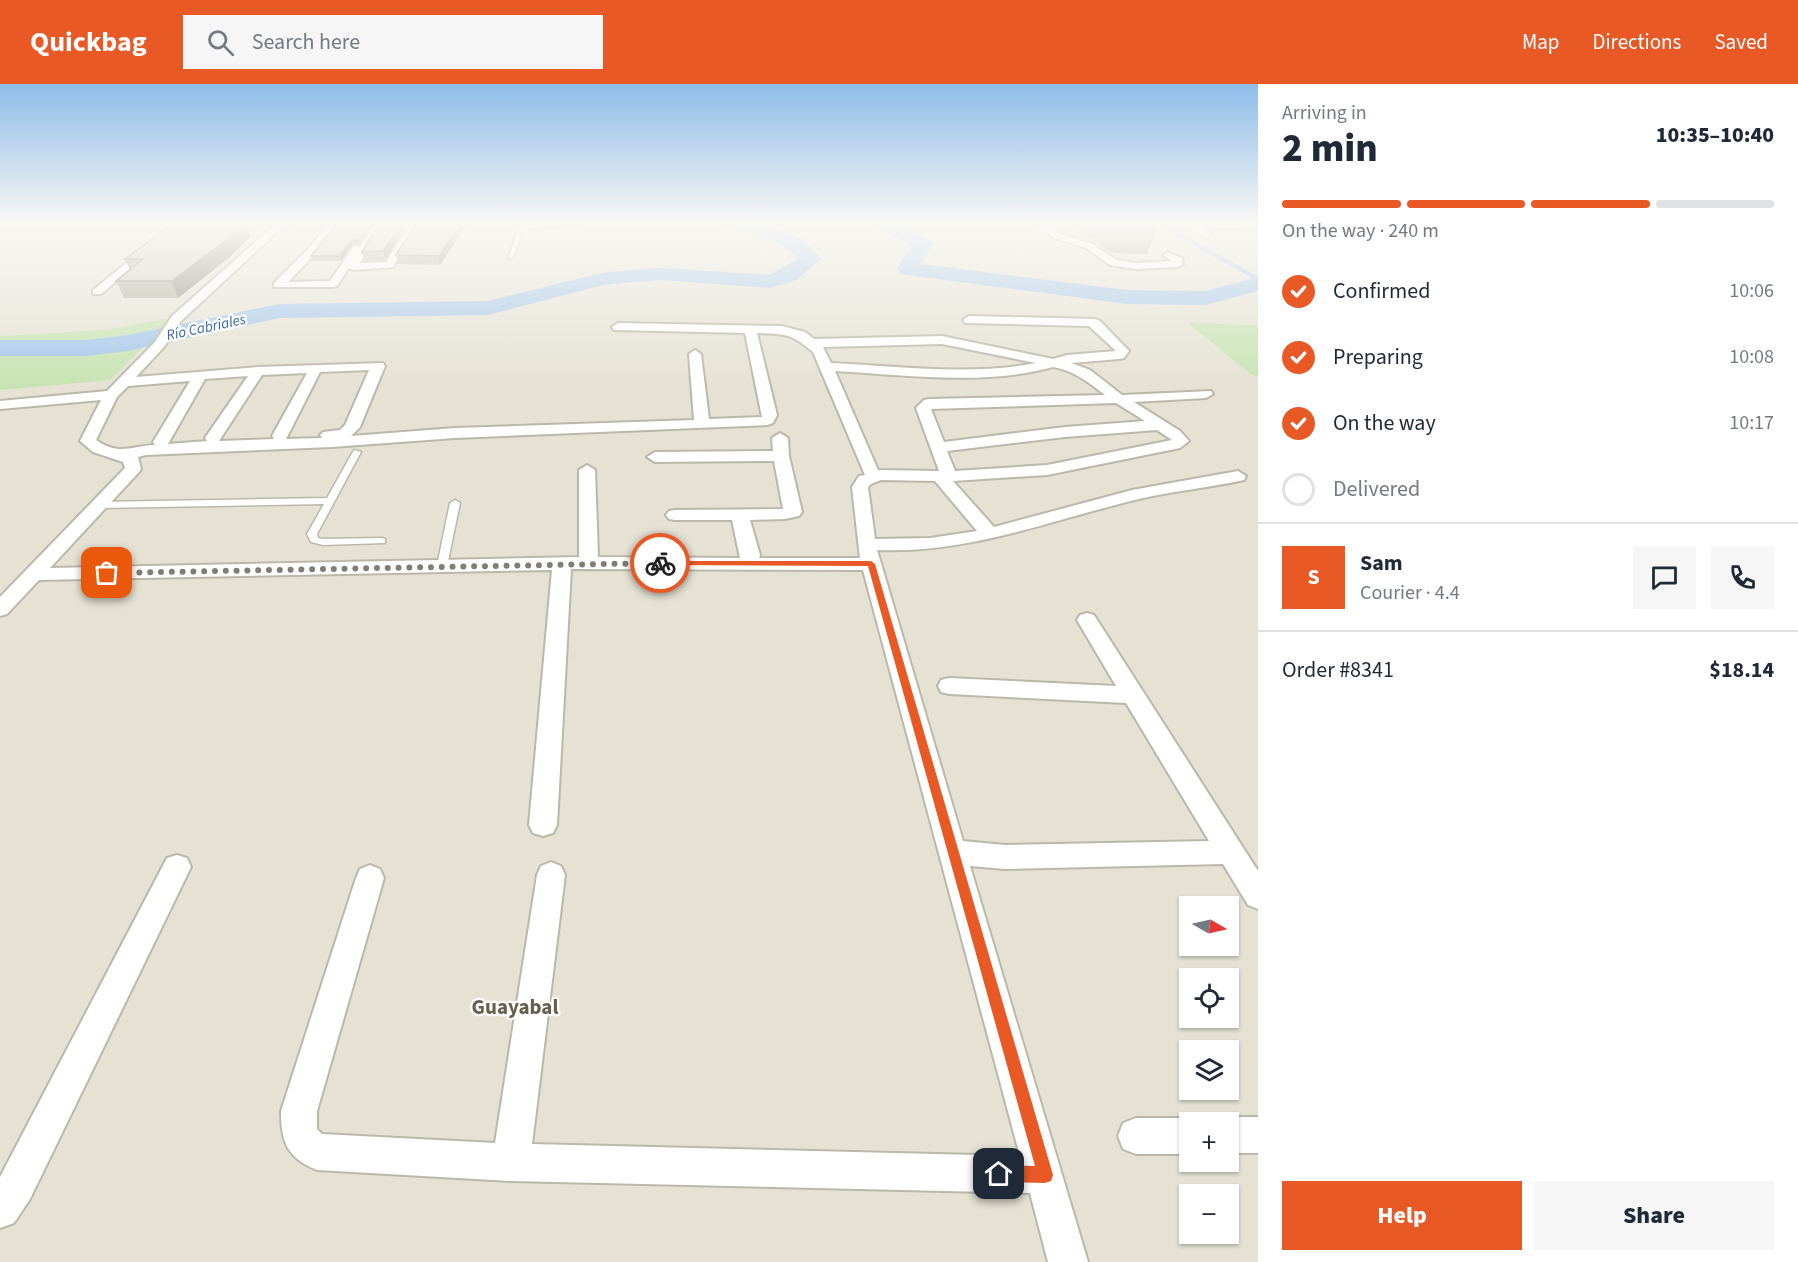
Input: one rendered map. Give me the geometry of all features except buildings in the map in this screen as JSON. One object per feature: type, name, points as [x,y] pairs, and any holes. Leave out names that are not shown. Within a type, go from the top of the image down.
[{"type":"street","points":[[97,292],[116,277]]},
{"type":"street","points":[[0,609],[133,469],[131,459],[99,449],[88,441],[108,399],[160,344],[176,319],[220,277]]},
{"type":"street","points":[[286,277],[278,285],[333,284],[335,277]]},
{"type":"street","points":[[826,367],[969,372],[1026,369],[1076,358],[1119,355],[1123,351],[1096,324],[1090,322],[969,320]]},
{"type":"street","points":[[618,327],[792,332],[813,344],[826,367],[860,449],[874,476]]},
{"type":"street","points":[[121,456],[146,450],[189,447],[332,442],[466,433],[762,422],[770,417],[750,330]]},
{"type":"street","points":[[813,344],[942,340],[1054,363],[1081,371],[1119,399],[1178,436],[1180,443],[1047,470],[945,476],[900,474],[874,476],[865,480],[860,488],[869,554],[1068,1262]]},
{"type":"street","points":[[695,354],[702,424]]},
{"type":"street","points":[[123,382],[258,371],[378,366],[349,431],[337,435],[213,438],[161,442],[200,376]]},
{"type":"street","points":[[280,436],[316,368]]},
{"type":"street","points":[[213,438],[258,371]]},
{"type":"street","points":[[990,534],[945,476],[939,447],[923,408],[929,403],[1119,399],[1206,394]]},
{"type":"street","points":[[0,405],[108,399]]},
{"type":"street","points":[[0,413],[108,399]]},
{"type":"street","points":[[939,447],[1065,432],[1158,425]]},
{"type":"street","points":[[675,515],[793,512],[781,456],[780,438]]},
{"type":"street","points":[[656,457],[781,456]]},
{"type":"street","points":[[587,470],[589,563]]},
{"type":"street","points":[[35,574],[748,562],[869,554],[906,546],[990,534],[1120,498],[1238,477]]},
{"type":"street","points":[[739,513],[751,555],[748,562]]},
{"type":"street","points":[[543,825],[562,564]]},
{"type":"street","points":[[1087,620],[1258,896]]},
{"type":"street","points":[[949,686],[1135,695]]},
{"type":"street","points":[[952,852],[1005,857],[1231,852]]},
{"type":"street","points":[[0,1209],[16,1186],[177,867]]},
{"type":"street","points":[[512,1162],[550,875]]},
{"type":"street","points":[[370,878],[298,1111],[298,1135],[305,1145],[317,1152],[512,1162],[1045,1175]]},
{"type":"street","points":[[1239,1135],[1258,1135]]},
{"type":"street","points":[[1136,1136],[1179,1136]]},
{"type":"lane","points":[[357,452],[328,501],[312,534],[314,540],[323,542],[382,541]]},
{"type":"lane","points":[[99,505],[328,501]]},
{"type":"lane","points":[[442,566],[455,503]]},
{"type":"shaded area","points":[[0,277],[1258,277],[1258,1262],[0,1262]]},
{"type":"green space","points":[[175,317],[110,380],[0,390],[0,336],[106,330]]},
{"type":"green space","points":[[1188,323],[1258,325],[1258,376],[1252,375]]},
{"type":"waterway","name":"Río Cabriales","points":[[0,348],[86,348],[128,343],[279,311],[488,308],[602,279],[622,277]]},
{"type":"waterway","name":"Río Cabriales","points":[[702,277],[771,282],[784,277]]},
{"type":"waterway","name":"Río Cabriales","points":[[970,277],[1128,297],[1206,298],[1258,284]]},
{"type":"waterway","points":[[1254,277],[1258,279]]},
{"type":"way so far","points":[[107,573],[660,563]]},
{"type":"district","name":"Guayabal","points":[[515,1007]]},
{"type":"route","points":[[660,563],[871,564],[1045,1175],[999,1174]]}]
